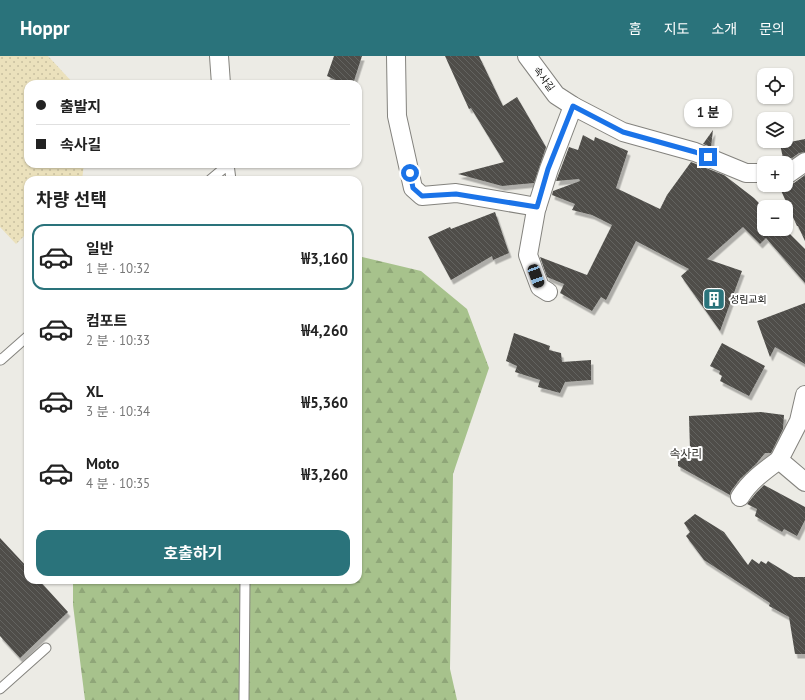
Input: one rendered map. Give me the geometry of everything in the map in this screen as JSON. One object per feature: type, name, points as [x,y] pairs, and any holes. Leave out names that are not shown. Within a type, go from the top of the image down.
[{"type":"street","points":[[219,56],[221,80]]},
{"type":"street","points":[[396,56],[397,116],[413,188],[422,196],[456,194],[537,207]]},
{"type":"street","name":"속사길","points":[[527,56],[556,95],[573,106],[623,132],[695,152],[746,173],[757,173]]},
{"type":"street","points":[[548,292],[540,287],[528,255],[537,207],[548,169],[573,106]]},
{"type":"street","points":[[793,170],[805,162]]},
{"type":"street","points":[[740,497],[751,483],[780,460],[799,421],[805,395]]},
{"type":"street","points":[[780,460],[805,482]]},
{"type":"lane","points":[[214,176],[224,168]]},
{"type":"lane","points":[[0,360],[24,339]]},
{"type":"lane","points":[[244,700],[245,584]]},
{"type":"lane","points":[[0,689],[46,648]]},
{"type":"green space","points":[[362,257],[421,271],[467,309],[489,368],[453,474],[450,669],[457,700],[85,700],[73,605],[73,584],[362,584]]},
{"type":"sand","points":[[0,56],[48,56],[70,80],[24,80],[24,168],[84,168],[82,176],[24,176],[24,236],[16,244],[0,227]]},
{"type":"building","points":[[334,56],[362,56],[354,80],[336,80],[327,76]]},
{"type":"building","points":[[445,56],[479,56],[503,106],[517,97],[546,147],[534,183],[502,186],[458,174],[504,162],[471,108],[469,109]]},
{"type":"building","points":[[713,130],[711,147],[703,144]]},
{"type":"building","points":[[583,135],[594,141],[595,137],[628,151],[616,188],[660,209],[667,195],[691,162],[724,175],[757,201],[757,236],[792,236],[805,249],[805,283],[766,238],[760,244],[743,227],[707,259],[742,271],[720,331],[681,276],[689,269],[636,241],[606,300],[601,297],[592,311],[560,293],[564,284],[547,277],[540,257],[587,275],[612,225],[592,215],[572,210],[575,204],[552,195],[553,191],[580,181],[579,179],[556,181],[569,147],[578,150]]},
{"type":"building","points":[[805,139],[805,152],[799,153],[793,157],[793,156],[783,156],[781,148],[793,148],[793,141]]},
{"type":"building","points":[[805,175],[805,241],[793,217],[793,200],[785,200],[782,192],[793,192],[794,183]]},
{"type":"building","points":[[495,212],[509,253],[493,260],[492,256],[451,280],[428,237],[450,227],[451,229]]},
{"type":"building","points":[[805,303],[805,364],[775,347],[770,357],[757,321]]},
{"type":"building","points":[[514,333],[550,346],[549,350],[561,353],[562,362],[591,360],[591,380],[565,382],[560,393],[538,387],[540,380],[515,372],[517,366],[506,361]]},
{"type":"building","points":[[722,343],[765,366],[749,396],[720,381],[722,376],[719,374],[720,371],[710,366]]},
{"type":"building","points":[[761,412],[784,415],[783,429],[771,453],[765,453],[740,479],[731,491],[730,495],[678,466],[678,450],[690,450],[689,416]]},
{"type":"building","points":[[764,485],[805,507],[805,520],[797,536],[784,529],[782,532],[755,516],[757,509],[747,504]]},
{"type":"building","points":[[695,514],[724,532],[748,565],[752,559],[759,564],[761,561],[766,564],[768,561],[794,577],[805,577],[805,654],[795,654],[789,617],[769,606],[770,603],[704,560],[686,536],[690,532],[684,523]]},
{"type":"building","points":[[0,538],[24,564],[24,584],[43,584],[68,612],[20,658],[0,636]]},
{"type":"place","name":"성림교회","points":[[714,299]]},
{"type":"district","name":"속사리","points":[[686,453]]},
{"type":"route","points":[[410,173],[413,188],[422,196],[456,194],[537,207],[548,169],[573,106],[623,132],[708,157]]}]
